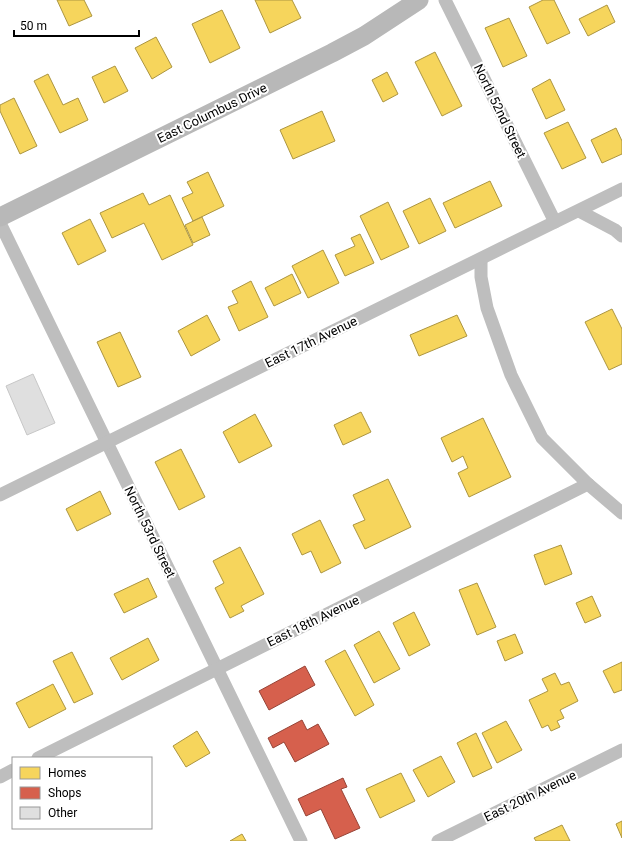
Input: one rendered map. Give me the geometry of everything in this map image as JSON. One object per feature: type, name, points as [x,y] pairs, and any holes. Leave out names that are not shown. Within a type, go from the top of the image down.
[{"type":"main road","name":"East Columbus Drive","points":[[0,217],[332,53],[364,36],[419,0]]},
{"type":"street","name":"North 52nd Street","points":[[446,0],[555,222]]},
{"type":"street","name":"East 17th Avenue","points":[[0,495],[622,189]]},
{"type":"street","points":[[579,211],[615,230],[622,236]]},
{"type":"street","name":"North 53rd Street","points":[[0,222],[301,841]]},
{"type":"street","points":[[481,259],[481,277],[487,308],[511,375],[542,438],[588,484],[622,513]]},
{"type":"street","name":"East 18th Avenue","points":[[40,757],[588,484]]},
{"type":"street","name":"East 20th Avenue","points":[[438,841],[622,750]]},
{"type":"street","points":[[0,777],[12,771]]},
{"type":"building: Homes","points":[[57,0],[84,0],[92,16],[69,26]]},
{"type":"building: Homes","points":[[255,0],[292,0],[301,18],[270,33]]},
{"type":"building: Homes","points":[[543,0],[554,0],[570,33],[547,44],[529,7]]},
{"type":"building: Homes","points":[[607,5],[615,22],[588,36],[579,19]]},
{"type":"building: Homes","points":[[222,10],[240,48],[210,63],[192,24]]},
{"type":"building: Homes","points":[[509,18],[527,56],[503,67],[485,28]]},
{"type":"building: Homes","points":[[156,37],[172,67],[152,79],[135,48]]},
{"type":"building: Homes","points":[[435,52],[462,106],[442,116],[415,62]]},
{"type":"building: Homes","points":[[115,66],[128,91],[104,103],[92,77]]},
{"type":"building: Homes","points":[[387,72],[398,94],[383,102],[372,80]]},
{"type":"building: Homes","points":[[48,74],[63,105],[78,98],[88,120],[60,133],[34,81]]},
{"type":"building: Homes","points":[[550,79],[565,110],[546,119],[532,89]]},
{"type":"building: Homes","points":[[14,98],[37,146],[20,154],[0,111],[0,105]]},
{"type":"building: Homes","points":[[322,111],[335,141],[293,159],[280,130]]},
{"type":"building: Homes","points":[[568,122],[586,158],[562,169],[544,133]]},
{"type":"building: Homes","points":[[616,128],[622,141],[622,154],[602,163],[591,140]]},
{"type":"building: Homes","points":[[208,172],[224,206],[193,221],[182,198],[193,193],[187,182]]},
{"type":"building: Homes","points":[[490,181],[502,206],[455,228],[443,203]]},
{"type":"building: Homes","points":[[143,193],[149,205],[170,195],[193,245],[162,260],[144,223],[112,238],[100,213]]},
{"type":"building: Homes","points":[[430,198],[446,231],[419,244],[403,211]]},
{"type":"building: Homes","points":[[388,202],[409,247],[381,260],[360,216]]},
{"type":"building: Homes","points":[[202,217],[210,235],[193,243],[185,225]]},
{"type":"building: Homes","points":[[90,219],[106,251],[78,265],[62,233]]},
{"type":"building: Homes","points":[[360,234],[374,263],[345,276],[335,255],[355,246],[351,238]]},
{"type":"building: Homes","points":[[323,250],[339,283],[308,298],[292,266]]},
{"type":"building: Homes","points":[[292,274],[301,293],[274,306],[265,288]]},
{"type":"building: Homes","points":[[251,281],[268,317],[239,331],[228,307],[238,303],[232,291]]},
{"type":"building: Homes","points":[[612,309],[622,329],[622,364],[609,370],[585,322]]},
{"type":"building: Homes","points":[[207,315],[220,340],[191,356],[178,331]]},
{"type":"building: Homes","points":[[457,315],[467,336],[419,356],[410,335]]},
{"type":"building: Homes","points":[[120,332],[141,377],[118,387],[97,342]]},
{"type":"building: Homes","points":[[361,412],[371,432],[343,445],[334,425]]},
{"type":"building: Homes","points":[[255,414],[272,446],[239,463],[223,432]]},
{"type":"building: Homes","points":[[483,418],[511,477],[469,497],[458,473],[468,468],[463,456],[452,462],[441,438]]},
{"type":"building: Homes","points":[[181,449],[205,497],[179,510],[155,462]]},
{"type":"building: Homes","points":[[388,479],[411,527],[365,549],[353,525],[365,520],[353,495]]},
{"type":"building: Homes","points":[[100,491],[111,514],[77,531],[66,509]]},
{"type":"building: Homes","points":[[320,520],[341,563],[321,573],[311,551],[302,555],[292,534]]},
{"type":"building: Homes","points":[[561,545],[572,574],[545,585],[534,555]]},
{"type":"building: Homes","points":[[240,547],[264,594],[241,606],[244,611],[230,618],[215,588],[224,583],[213,561]]},
{"type":"building: Homes","points":[[148,578],[157,597],[124,613],[114,594]]},
{"type":"building: Homes","points":[[477,583],[496,627],[477,635],[459,590]]},
{"type":"building: Homes","points":[[592,596],[601,616],[585,623],[576,603]]},
{"type":"building: Homes","points":[[414,612],[430,645],[409,656],[393,623]]},
{"type":"building: Homes","points":[[379,631],[400,669],[374,683],[354,645]]},
{"type":"building: Homes","points":[[515,634],[523,653],[505,661],[497,641]]},
{"type":"building: Homes","points":[[148,638],[159,660],[122,680],[110,658]]},
{"type":"building: Homes","points":[[345,650],[374,705],[355,716],[325,661]]},
{"type":"building: Homes","points":[[72,652],[93,694],[74,703],[53,661]]},
{"type":"building: Homes","points":[[622,662],[622,690],[614,693],[603,671]]},
{"type":"building: Homes","points":[[555,673],[561,685],[569,682],[578,701],[560,710],[564,718],[557,721],[560,727],[551,731],[548,725],[542,728],[529,700],[548,691],[542,679]]},
{"type":"building: Homes","points":[[53,684],[66,709],[29,728],[16,703]]},
{"type":"building: Homes","points":[[506,721],[522,750],[497,763],[482,733]]},
{"type":"building: Homes","points":[[197,731],[210,753],[186,767],[173,746]]},
{"type":"building: Homes","points":[[476,733],[492,768],[473,777],[457,743]]},
{"type":"building: Homes","points":[[441,756],[455,782],[428,797],[413,770]]},
{"type":"building: Homes","points":[[401,773],[415,801],[380,818],[366,789]]},
{"type":"building: Homes","points":[[622,821],[622,838],[616,824]]},
{"type":"building: Homes","points":[[562,825],[570,841],[536,841],[534,838]]},
{"type":"building: Homes","points":[[242,834],[246,841],[230,841]]},
{"type":"building: Shops","points":[[305,666],[315,685],[269,710],[259,691]]},
{"type":"building: Shops","points":[[302,720],[307,730],[318,724],[329,744],[295,762],[284,742],[273,748],[268,738]]},
{"type":"building: Shops","points":[[343,778],[347,787],[341,789],[360,828],[335,839],[321,809],[306,816],[298,799]]},
{"type":"building: Other","points":[[33,374],[55,423],[27,435],[6,386]]}]
